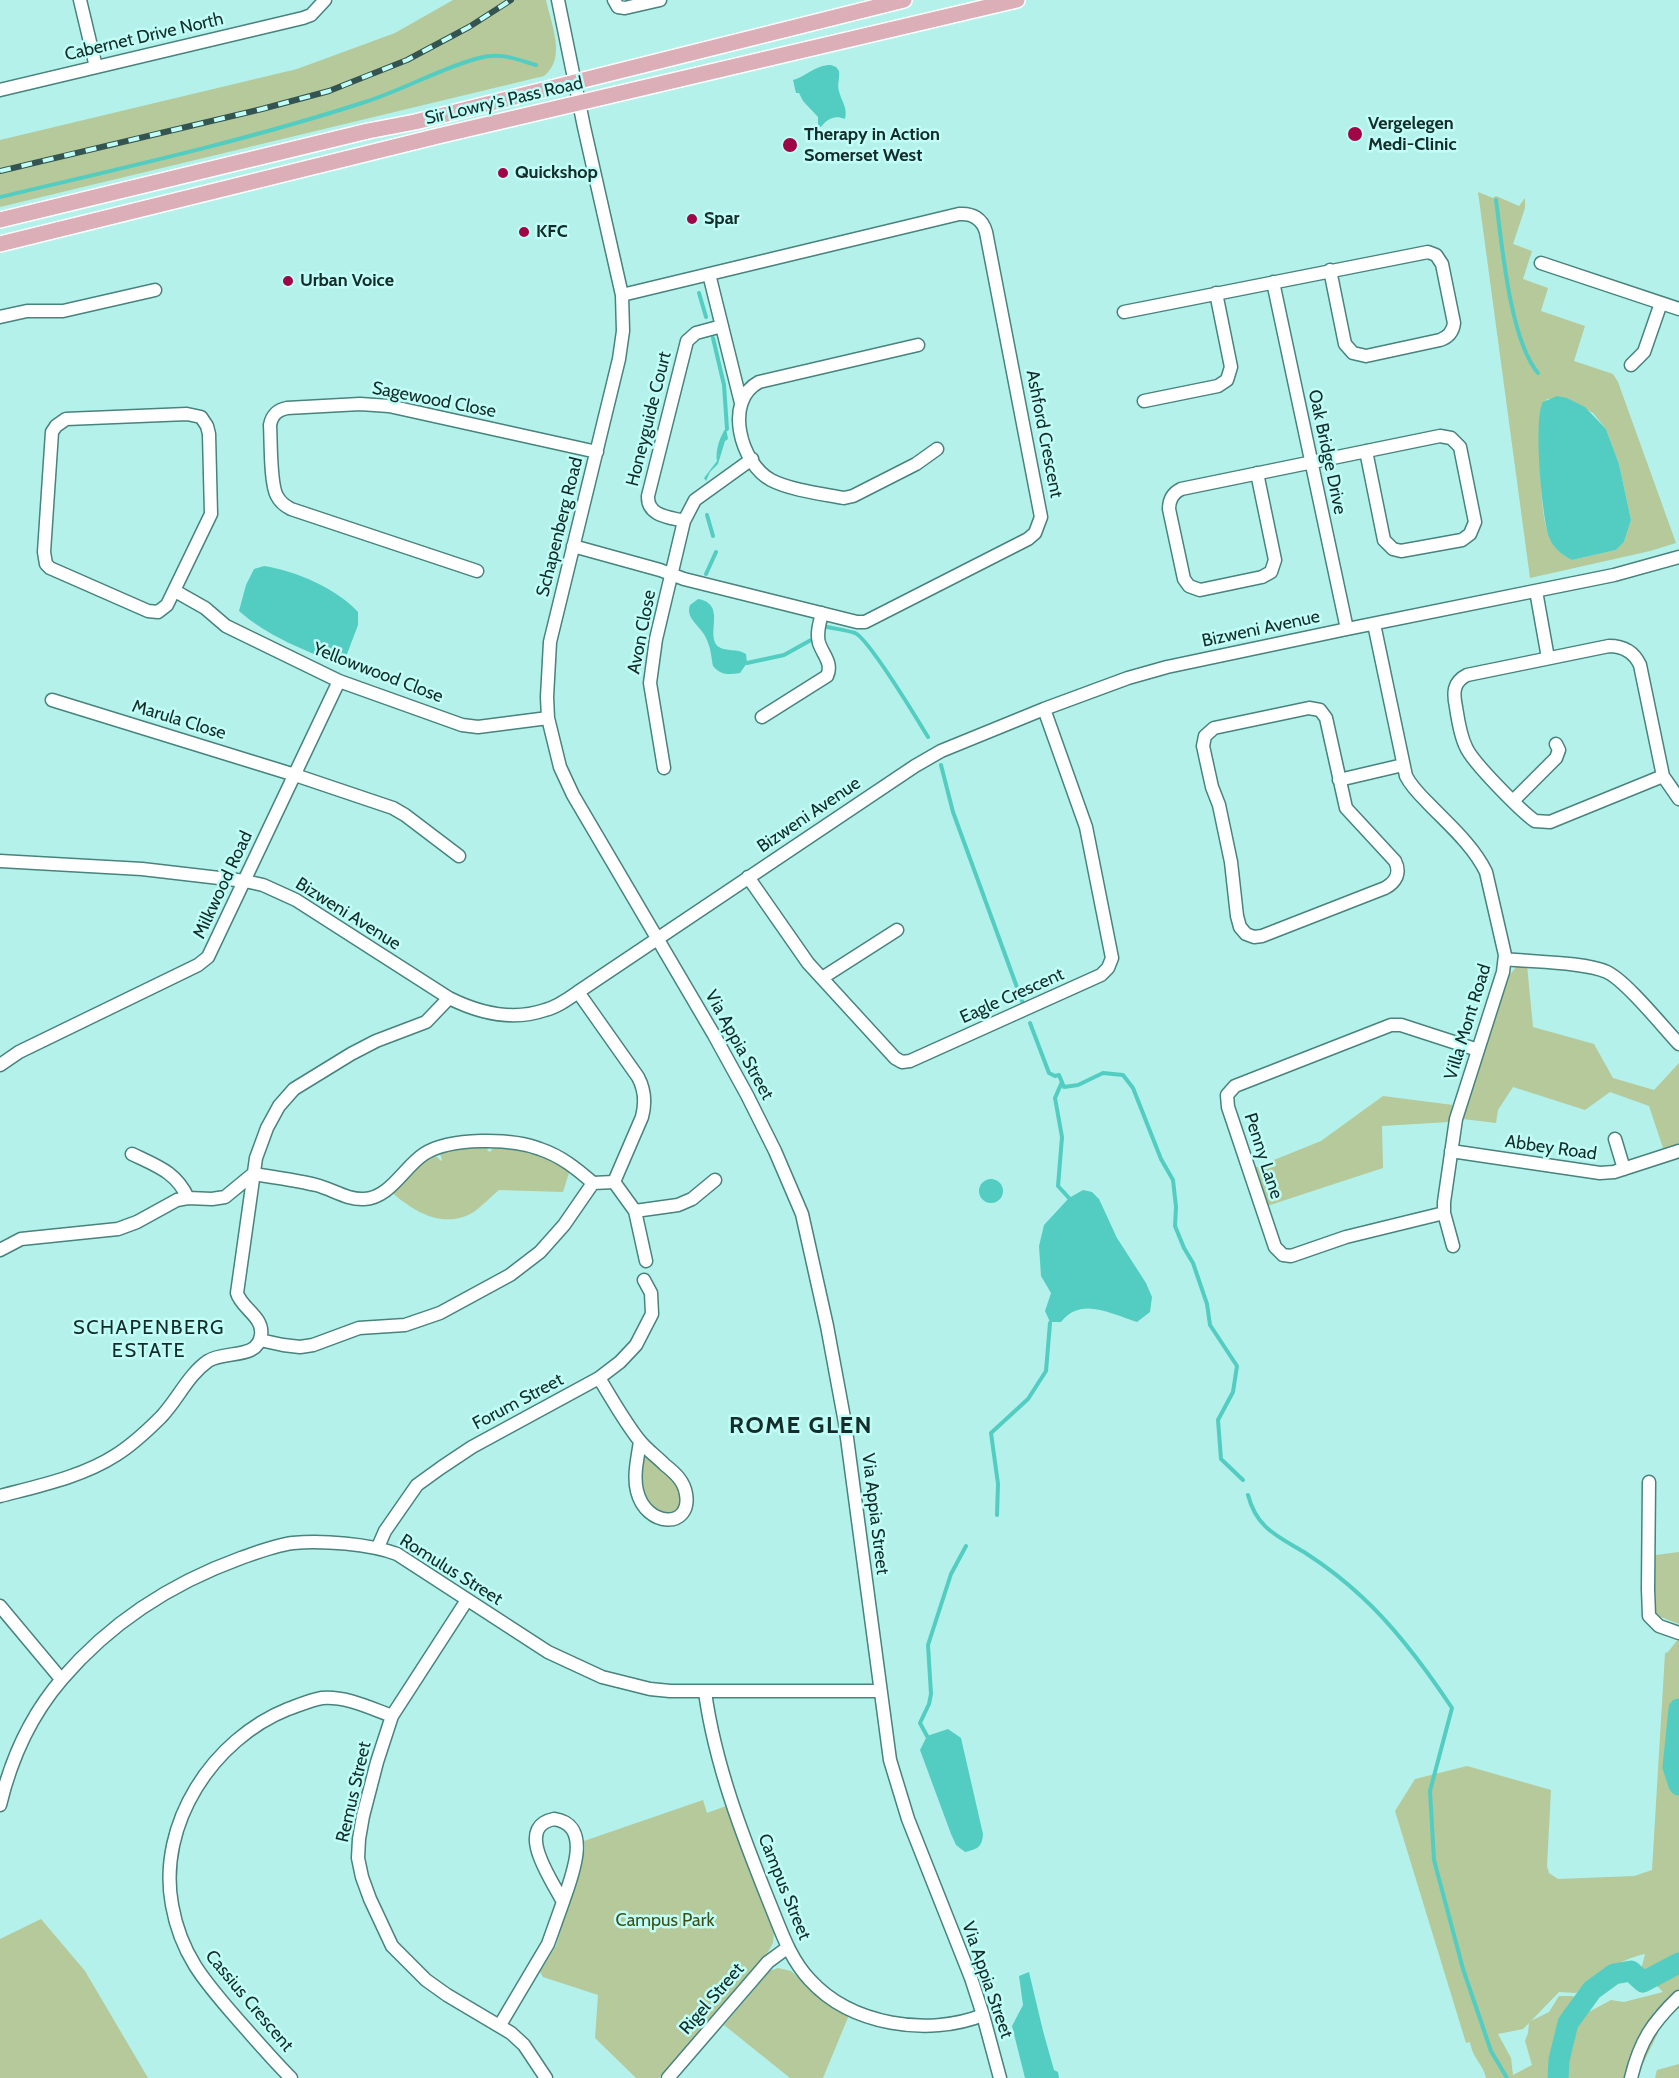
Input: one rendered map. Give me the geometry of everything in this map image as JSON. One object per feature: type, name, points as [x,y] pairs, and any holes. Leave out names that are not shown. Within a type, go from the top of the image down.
[{"type":"main road","name":"Sir Lowry's Pass Road","points":[[0,220],[369,131],[415,122],[904,0]]},
{"type":"main road","name":"Sir Lowry's Pass Road","points":[[0,244],[993,3],[1017,0]]},
{"type":"street","points":[[80,0],[96,67]]},
{"type":"street","name":"Cabernet Drive North","points":[[0,90],[303,18],[311,15],[325,0]]},
{"type":"street","name":"Schapenberg Road","points":[[558,0],[622,295],[623,321],[621,350],[550,642],[548,718],[560,767],[573,795],[657,938]]},
{"type":"street","points":[[614,0],[618,6],[625,8],[660,0]]},
{"type":"street","name":"Ashford Crescent","points":[[573,546],[672,574],[865,622],[1028,539],[1041,517],[987,232],[982,222],[974,216],[958,214],[622,295]]},
{"type":"street","points":[[1124,312],[1330,270],[1423,252],[1439,257],[1442,264],[1454,322],[1451,333],[1440,340],[1366,356],[1353,353],[1345,344],[1330,270]]},
{"type":"street","points":[[1541,263],[1679,309]]},
{"type":"street","points":[[709,274],[741,403],[739,429],[741,439],[760,470],[772,480],[844,498],[853,496],[916,464],[937,449]]},
{"type":"street","name":"Oak Bridge Drive","points":[[1273,282],[1347,628]]},
{"type":"street","points":[[0,317],[27,310],[63,311],[155,290]]},
{"type":"street","points":[[1144,400],[1218,386],[1227,380],[1231,366],[1216,293]]},
{"type":"street","points":[[1631,365],[1644,352],[1661,303]]},
{"type":"street","name":"Honeyguide Court","points":[[684,521],[653,511],[649,505],[648,496],[687,341],[696,333],[722,326]]},
{"type":"street","points":[[741,403],[746,393],[759,382],[918,345]]},
{"type":"street","name":"Sagewood Close","points":[[477,571],[291,509],[284,504],[274,487],[270,425],[273,417],[281,409],[287,408],[381,405],[597,452]]},
{"type":"street","points":[[187,414],[196,415],[204,420],[209,434],[212,514],[175,591],[167,605],[153,613],[46,564],[44,552],[52,432],[60,422],[75,418],[187,414]]},
{"type":"street","points":[[1257,473],[1275,560],[1273,567],[1267,575],[1262,577],[1200,590],[1192,588],[1186,583],[1183,575],[1169,509],[1172,497],[1181,489],[1257,473],[1440,436],[1448,436],[1460,447],[1474,522],[1470,534],[1462,540],[1401,551],[1389,547],[1384,540],[1366,451]]},
{"type":"street","points":[[684,521],[688,509],[695,500],[752,459]]},
{"type":"street","name":"Avon Close","points":[[664,768],[650,683],[656,639],[684,521]]},
{"type":"street","name":"Bizweni Avenue","points":[[0,861],[142,869],[263,885],[296,900],[449,998],[475,1009],[499,1015],[547,1010],[578,992],[923,761],[1044,709],[1128,678],[1167,667],[1347,628],[1614,575],[1679,557]]},
{"type":"street","name":"Yellowwood Close","points":[[175,591],[205,608],[226,626],[339,681],[467,726],[484,727],[548,718]]},
{"type":"street","points":[[1536,591],[1548,658]]},
{"type":"street","points":[[762,717],[827,676],[830,665],[819,642],[818,634],[822,613]]},
{"type":"street","name":"Villa Mont Road","points":[[1374,624],[1402,765],[1413,788],[1469,847],[1482,864],[1486,872],[1505,959],[1503,972],[1456,1119],[1444,1213],[1453,1246]]},
{"type":"street","points":[[1664,776],[1547,823],[1539,823],[1532,819],[1468,753],[1461,737],[1454,698],[1455,687],[1467,675],[1609,646],[1621,647],[1635,656],[1640,665],[1664,776],[1679,799]]},
{"type":"street","name":"Milkwood Road","points":[[0,1065],[19,1052],[203,961],[212,950],[339,681]]},
{"type":"street","name":"Marula Close","points":[[52,700],[295,775],[393,808],[459,856]]},
{"type":"street","points":[[1309,708],[1317,709],[1326,718],[1339,780],[1343,802],[1348,812],[1395,861],[1398,870],[1395,881],[1385,888],[1262,936],[1254,937],[1246,934],[1240,927],[1237,916],[1231,862],[1203,746],[1205,736],[1214,728],[1309,708]]},
{"type":"street","name":"Eagle Crescent","points":[[748,877],[788,937],[822,978],[895,1058],[906,1062],[1105,972],[1110,963],[1111,953],[1086,827],[1044,709]]},
{"type":"street","points":[[1514,800],[1556,758],[1558,750],[1556,744]]},
{"type":"street","points":[[1339,780],[1402,765]]},
{"type":"street","points":[[822,978],[897,930]]},
{"type":"street","name":"Via Appia Street","points":[[657,938],[747,1095],[780,1161],[807,1233],[845,1423],[888,1751],[899,1793],[983,2015],[1000,2078]]},
{"type":"street","points":[[1505,959],[1584,967],[1606,972],[1623,984],[1679,1044]]},
{"type":"street","points":[[578,992],[638,1077],[644,1091],[642,1117],[614,1182]]},
{"type":"street","points":[[0,1496],[90,1468],[116,1455],[162,1416],[196,1370],[211,1359],[224,1354],[247,1352],[256,1346],[262,1333],[259,1323],[239,1300],[237,1293],[256,1158],[267,1128],[279,1106],[294,1089],[376,1041],[426,1022],[449,998]]},
{"type":"street","name":"Penny Lane","points":[[1444,1213],[1346,1237],[1291,1256],[1283,1255],[1275,1247],[1228,1107],[1227,1095],[1235,1086],[1391,1025],[1401,1025],[1478,1050]]},
{"type":"street","points":[[1615,1139],[1624,1168]]},
{"type":"street","points":[[0,1250],[21,1239],[118,1229],[137,1222],[177,1200],[225,1197],[253,1174],[318,1185],[352,1198],[365,1200],[387,1189],[426,1153],[441,1146],[462,1143],[506,1142],[539,1148],[575,1167],[594,1183],[614,1182]]},
{"type":"street","name":"Abbey Road","points":[[1451,1151],[1582,1172],[1608,1173],[1679,1151]]},
{"type":"street","points":[[132,1154],[171,1174],[182,1184],[188,1198]]},
{"type":"street","points":[[635,1211],[678,1205],[692,1199],[715,1180]]},
{"type":"street","points":[[614,1182],[635,1211],[646,1261]]},
{"type":"street","points":[[260,1340],[292,1346],[313,1345],[359,1328],[405,1325],[440,1313],[510,1275],[533,1258],[552,1241],[594,1183]]},
{"type":"street","name":"Forum Street","points":[[378,1547],[385,1531],[417,1485],[472,1447],[599,1378],[620,1362],[636,1345],[652,1314],[651,1293],[644,1280]]},
{"type":"street","points":[[599,1378],[640,1441],[676,1474],[683,1484],[687,1498],[686,1505],[684,1511],[677,1517],[669,1520],[652,1516],[640,1499],[636,1489],[640,1441]]},
{"type":"street","points":[[1649,1482],[1649,1616],[1659,1626],[1679,1633]]},
{"type":"street","name":"Romulus Street","points":[[0,1804],[14,1757],[29,1727],[62,1679],[117,1625],[142,1606],[193,1578],[261,1551],[294,1543],[378,1547],[397,1554],[548,1652],[602,1677],[650,1689],[705,1692],[880,1691]]},
{"type":"street","name":"Remus Street","points":[[467,1600],[392,1716],[377,1762],[362,1824],[358,1858],[362,1877],[382,1929],[392,1946],[426,1980],[447,1995],[500,2025],[524,2044],[546,2078]]},
{"type":"street","points":[[0,1606],[62,1679]]},
{"type":"street","name":"Campus Street","points":[[705,1692],[709,1721],[733,1804],[787,1948],[809,1979],[822,1992],[838,2002],[874,2018],[901,2024],[936,2025],[964,2022],[983,2015]]},
{"type":"street","name":"Cassius Crescent","points":[[291,2078],[211,1989],[188,1955],[172,1906],[168,1869],[172,1847],[183,1812],[205,1774],[238,1740],[272,1716],[304,1703],[330,1698],[339,1698],[392,1716]]},
{"type":"street","points":[[500,2025],[548,1944],[563,1902],[576,1860],[575,1831],[562,1820],[554,1819],[545,1821],[539,1827],[537,1847],[541,1862],[563,1902]]},
{"type":"street","name":"Rigel Street","points":[[670,2077],[768,1962],[787,1948]]},
{"type":"street","points":[[1632,2078],[1637,2053],[1652,2025],[1679,1997]]},
{"type":"green space","points":[[453,0],[546,0],[556,40],[555,60],[551,69],[544,76],[0,207],[0,140],[297,69],[395,33]]},
{"type":"green space","points":[[1478,192],[1493,198],[1496,196],[1519,206],[1525,198],[1525,208],[1513,244],[1532,251],[1523,279],[1548,288],[1541,311],[1585,326],[1574,361],[1613,374],[1618,382],[1676,543],[1530,578]],"holes":[[[1567,398],[1593,413],[1606,429],[1619,464],[1631,520],[1624,542],[1616,550],[1572,560],[1555,547],[1547,529],[1541,476],[1541,407],[1547,399]]]},
{"type":"green space","points":[[1527,965],[1533,1027],[1594,1044],[1613,1078],[1654,1090],[1679,1063],[1679,1146],[1664,1151],[1649,1106],[1610,1092],[1585,1110],[1513,1087],[1498,1110],[1496,1123],[1463,1119],[1508,977],[1516,967]]},
{"type":"green space","points":[[1383,1096],[1453,1105],[1449,1122],[1382,1126],[1383,1168],[1267,1206],[1254,1168],[1321,1141]]},
{"type":"green space","points":[[496,1144],[515,1146],[516,1150],[523,1152],[525,1149],[569,1166],[563,1192],[499,1190],[470,1214],[455,1219],[445,1219],[435,1218],[416,1210],[390,1191],[427,1156],[437,1157],[441,1161],[440,1154],[450,1147],[490,1147],[487,1150],[490,1152]]},
{"type":"green space","points":[[645,1456],[676,1482],[680,1491],[681,1506],[673,1515],[655,1511],[643,1492],[643,1459]]},
{"type":"green space","points":[[1679,1552],[1679,1624],[1653,1614],[1653,1578],[1656,1555]]},
{"type":"green space","points":[[1679,1638],[1679,2009],[1654,2011],[1658,2033],[1636,2078],[1486,2078],[1470,2042],[1466,2043],[1395,1811],[1415,1779],[1467,1766],[1551,1790],[1547,1866],[1549,1873],[1558,1879],[1634,1876],[1652,1870],[1665,1653]],"holes":[[[1645,1954],[1641,1970],[1663,1992],[1624,2002],[1611,2000],[1585,2014],[1573,1996],[1559,1996],[1549,2012],[1531,2021],[1559,1992],[1576,1993],[1608,1969]],[[1529,2023],[1525,2041],[1532,2065],[1513,2075],[1511,2058],[1498,2034],[1523,2029]]]},
{"type":"green space","name":"Campus Park","points":[[703,1800],[707,1813],[726,1806],[774,1933],[773,1943],[768,1952],[659,2078],[636,2078],[595,2038],[598,1995],[543,1977],[540,1972],[556,1946],[585,1849],[584,1841]]},
{"type":"green space","points":[[41,1919],[85,1971],[148,2078],[0,2078],[0,1939]]},
{"type":"green space","points":[[778,1968],[791,1971],[818,1996],[849,2015],[823,2078],[790,2078],[724,2025],[770,1971]]},
{"type":"green space","points":[[1679,2064],[1679,2078],[1655,2078],[1657,2070]]},
{"type":"water","points":[[825,65],[831,65],[839,71],[838,88],[846,115],[845,119],[832,118],[821,127],[818,126],[818,117],[803,101],[799,93],[796,93],[793,80]]},
{"type":"water","points":[[1557,396],[1585,407],[1606,429],[1619,464],[1631,520],[1624,542],[1616,550],[1572,560],[1558,551],[1549,537],[1541,490],[1539,427],[1543,402]]},
{"type":"water","points":[[726,428],[728,439],[725,441],[718,464],[710,472],[706,481],[704,478],[717,461],[718,444]]},
{"type":"water","points":[[264,566],[302,576],[315,582],[339,595],[358,612],[358,625],[341,665],[274,635],[239,611],[246,585],[254,569]]},
{"type":"water","points":[[698,599],[707,602],[712,607],[715,642],[719,647],[746,654],[747,663],[740,673],[725,674],[713,666],[706,638],[689,610],[690,605]]},
{"type":"water","points":[[991,1179],[1000,1182],[1003,1191],[1000,1200],[991,1203],[982,1200],[979,1191],[982,1182]]},
{"type":"water","points":[[1083,1190],[1092,1192],[1099,1199],[1117,1238],[1146,1283],[1152,1297],[1150,1312],[1137,1322],[1087,1308],[1069,1314],[1061,1322],[1050,1322],[1045,1311],[1051,1293],[1041,1276],[1039,1246],[1044,1225],[1069,1198]]},
{"type":"water","points":[[948,1729],[961,1738],[983,1834],[982,1842],[978,1847],[965,1852],[956,1845],[951,1834],[920,1750],[927,1736]]},
{"type":"water","points":[[1029,1972],[1054,2070],[1058,2072],[1059,2078],[1025,2078],[1012,2026],[1023,2005],[1019,1976]]},
{"type":"waterway","points":[[0,197],[183,153],[320,116],[379,97],[451,67],[487,56],[501,56],[536,65]]},
{"type":"waterway","points":[[1496,200],[1514,316],[1528,358],[1538,373]]},
{"type":"waterway","points":[[699,293],[706,317]]},
{"type":"waterway","points":[[713,338],[724,385],[727,429]]},
{"type":"waterway","points":[[707,515],[713,536]]},
{"type":"waterway","points":[[706,574],[716,552]]},
{"type":"waterway","points":[[827,627],[855,633],[862,638],[893,680],[928,737]]},
{"type":"waterway","points":[[747,663],[784,655],[811,640]]},
{"type":"waterway","points":[[941,765],[953,812],[1022,1001]]},
{"type":"waterway","points":[[1030,1023],[1049,1073],[1059,1075],[1064,1087],[1078,1085],[1103,1073],[1123,1075],[1133,1088],[1161,1159],[1173,1180],[1176,1207],[1175,1226],[1193,1263],[1207,1304],[1210,1325],[1237,1366],[1233,1392],[1218,1420],[1221,1459],[1243,1480]]},
{"type":"waterway","points":[[1062,1082],[1055,1098],[1062,1137],[1058,1186],[1069,1198]]},
{"type":"waterway","points":[[997,1515],[998,1484],[991,1433],[1028,1399],[1046,1371],[1050,1323]]},
{"type":"waterway","points":[[1248,1495],[1257,1517],[1264,1525],[1329,1569],[1375,1609],[1410,1650],[1452,1708],[1430,1791],[1434,1860],[1463,1969],[1491,2051],[1507,2078]]},
{"type":"waterway","points":[[927,1736],[920,1723],[931,1694],[928,1645],[951,1574],[966,1546]]},
{"type":"waterway","points":[[1679,1709],[1673,1767],[1679,1785]]},
{"type":"waterway","points":[[1558,2078],[1559,2060],[1568,2023],[1592,1990],[1614,1974],[1631,1971],[1643,1982],[1679,1963]]},
{"type":"railway","points":[[0,171],[329,91],[407,60],[469,27],[511,0]]},
{"type":"place","name":"Vergelegen Medi-Clinic","points":[[1355,134]]},
{"type":"place","name":"Therapy in Action Somerset West","points":[[790,145]]},
{"type":"place","name":"Quickshop","points":[[503,173]]},
{"type":"place","name":"Spar","points":[[692,219]]},
{"type":"place","name":"KFC","points":[[524,232]]},
{"type":"place","name":"Urban Voice","points":[[288,281]]},
{"type":"district","name":"SCHAPENBERG ESTATE","points":[[149,1340]]},
{"type":"district","name":"ROME GLEN","points":[[801,1426]]}]
